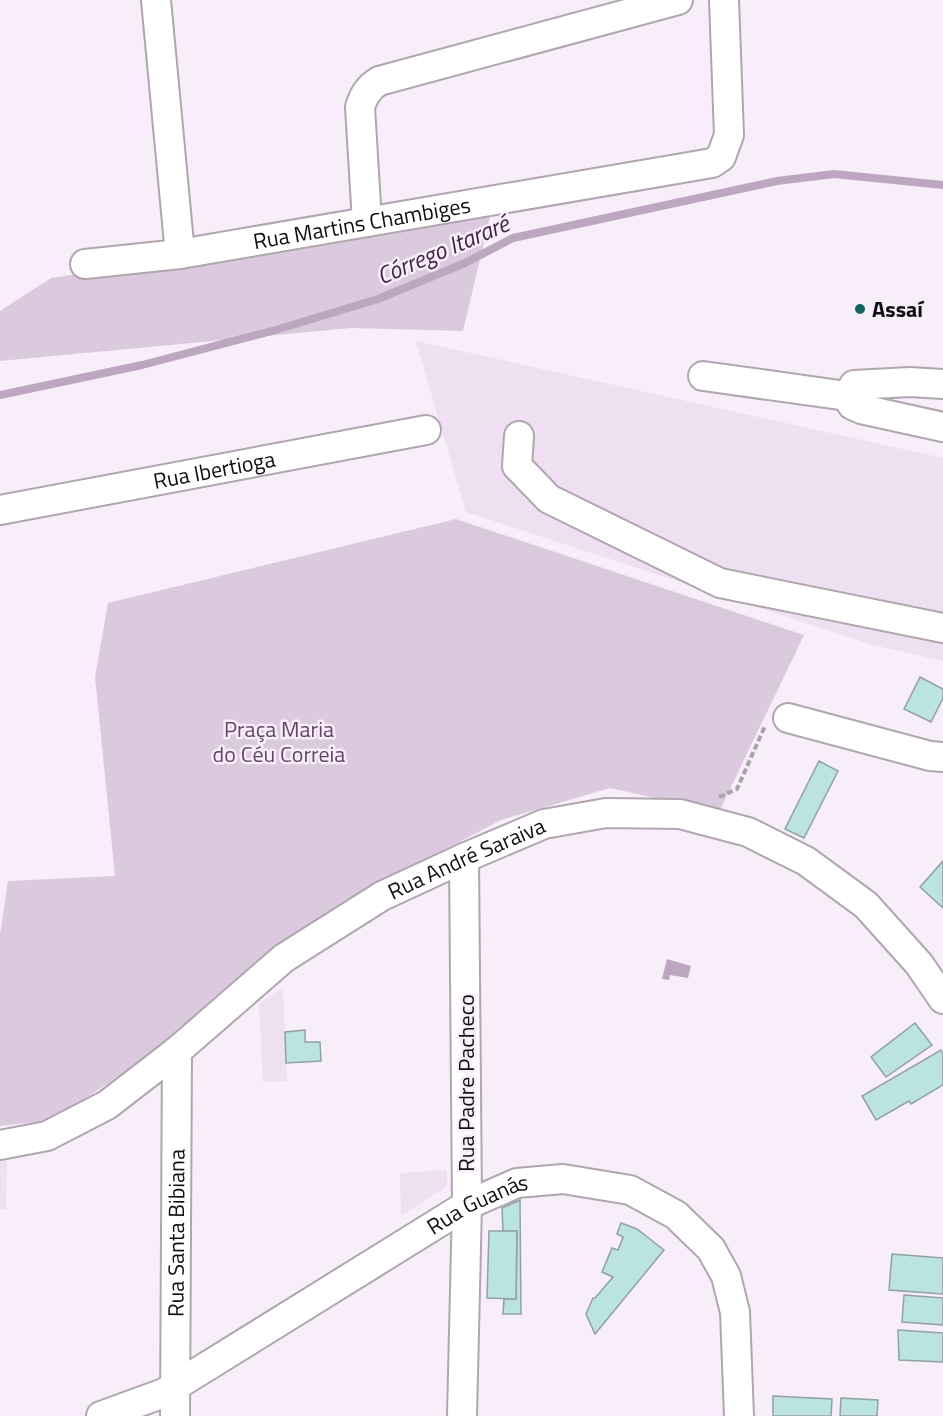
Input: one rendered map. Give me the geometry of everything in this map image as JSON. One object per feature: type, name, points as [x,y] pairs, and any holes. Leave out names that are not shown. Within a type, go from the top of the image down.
[{"type":"street","points":[[156,0],[180,255]]},
{"type":"street","points":[[367,222],[360,107],[370,87],[379,81],[678,0]]},
{"type":"street","name":"Rua Martins Chambiges","points":[[85,264],[180,255],[712,163],[722,157],[729,135],[724,0]]},
{"type":"street","points":[[703,376],[847,396]]},
{"type":"street","points":[[847,396],[854,385],[869,382],[943,384]]},
{"type":"street","points":[[847,396],[852,405],[861,409],[943,427]]},
{"type":"street","name":"Rua Ibertioga","points":[[0,510],[426,430]]},
{"type":"street","points":[[519,436],[518,466],[549,499],[720,583],[943,628]]},
{"type":"street","points":[[788,718],[930,756],[943,757]]},
{"type":"street","name":"Rua André Saraiva","points":[[0,1145],[47,1136],[107,1105],[177,1051],[284,958],[382,896],[544,824],[606,813],[680,814],[748,832],[806,861],[866,905],[919,964],[943,999]]},
{"type":"street","name":"Rua Padre Pacheco","points":[[462,1416],[467,1205],[464,858]]},
{"type":"street","name":"Rua Santa Bibiana","points":[[175,1416],[177,1051]]},
{"type":"street","name":"Rua Guanás","points":[[101,1416],[164,1393],[467,1205],[517,1183],[563,1179],[630,1190],[676,1215],[711,1249],[726,1276],[735,1312],[739,1416]]},
{"type":"path","points":[[718,797],[737,789],[765,727],[788,718]]},
{"type":"shaded area","points":[[416,341],[943,458],[943,661],[873,645],[466,512]]},
{"type":"shaded area","points":[[667,959],[691,966],[688,978],[670,975],[669,980],[662,979]]},
{"type":"shaded area","points":[[283,987],[287,1081],[263,1082],[259,1004]]},
{"type":"shaded area","points":[[7,1161],[6,1210],[0,1209],[0,1162]]},
{"type":"shaded area","points":[[447,1170],[447,1186],[401,1216],[400,1173]]},
{"type":"green space","points":[[491,213],[463,331],[351,328],[0,361],[0,311],[51,278]]},
{"type":"green space","name":"Praça Maria do Céu Correia","points":[[456,519],[804,635],[719,812],[610,788],[501,820],[385,881],[188,1027],[53,1120],[0,1126],[0,935],[8,881],[115,876],[95,677],[108,603]]},
{"type":"building","points":[[920,677],[943,689],[943,698],[931,722],[904,709]]},
{"type":"building","points":[[819,761],[838,771],[804,838],[785,829]]},
{"type":"building","points":[[943,861],[943,908],[920,887]]},
{"type":"building","points":[[915,1023],[932,1045],[886,1077],[871,1057]]},
{"type":"building","points":[[305,1030],[305,1042],[320,1042],[321,1061],[286,1063],[285,1032]]},
{"type":"building","points":[[941,1050],[943,1085],[911,1104],[909,1101],[876,1120],[862,1096]]},
{"type":"building","points":[[520,1200],[521,1314],[503,1314],[504,1299],[516,1299],[517,1231],[503,1231],[502,1208]]},
{"type":"building","points":[[621,1223],[637,1229],[664,1250],[595,1334],[586,1314],[593,1298],[613,1277],[602,1272],[612,1248],[618,1250],[623,1237],[617,1234]]},
{"type":"building","points":[[489,1231],[517,1231],[516,1299],[487,1298]]},
{"type":"building","points":[[892,1254],[943,1258],[943,1294],[889,1290]]},
{"type":"building","points":[[904,1295],[943,1298],[943,1325],[902,1322]]},
{"type":"building","points":[[898,1330],[943,1333],[943,1362],[899,1360]]},
{"type":"building","points":[[773,1396],[832,1399],[831,1416],[773,1416]]},
{"type":"building","points":[[841,1398],[878,1400],[877,1416],[840,1416]]},
{"type":"waterway","name":"Córrego Itararé","points":[[0,395],[142,365],[272,331],[378,299],[465,263],[513,238],[777,181],[834,174],[943,185]]},
{"type":"place","name":"Assaí","points":[[860,309]]}]
